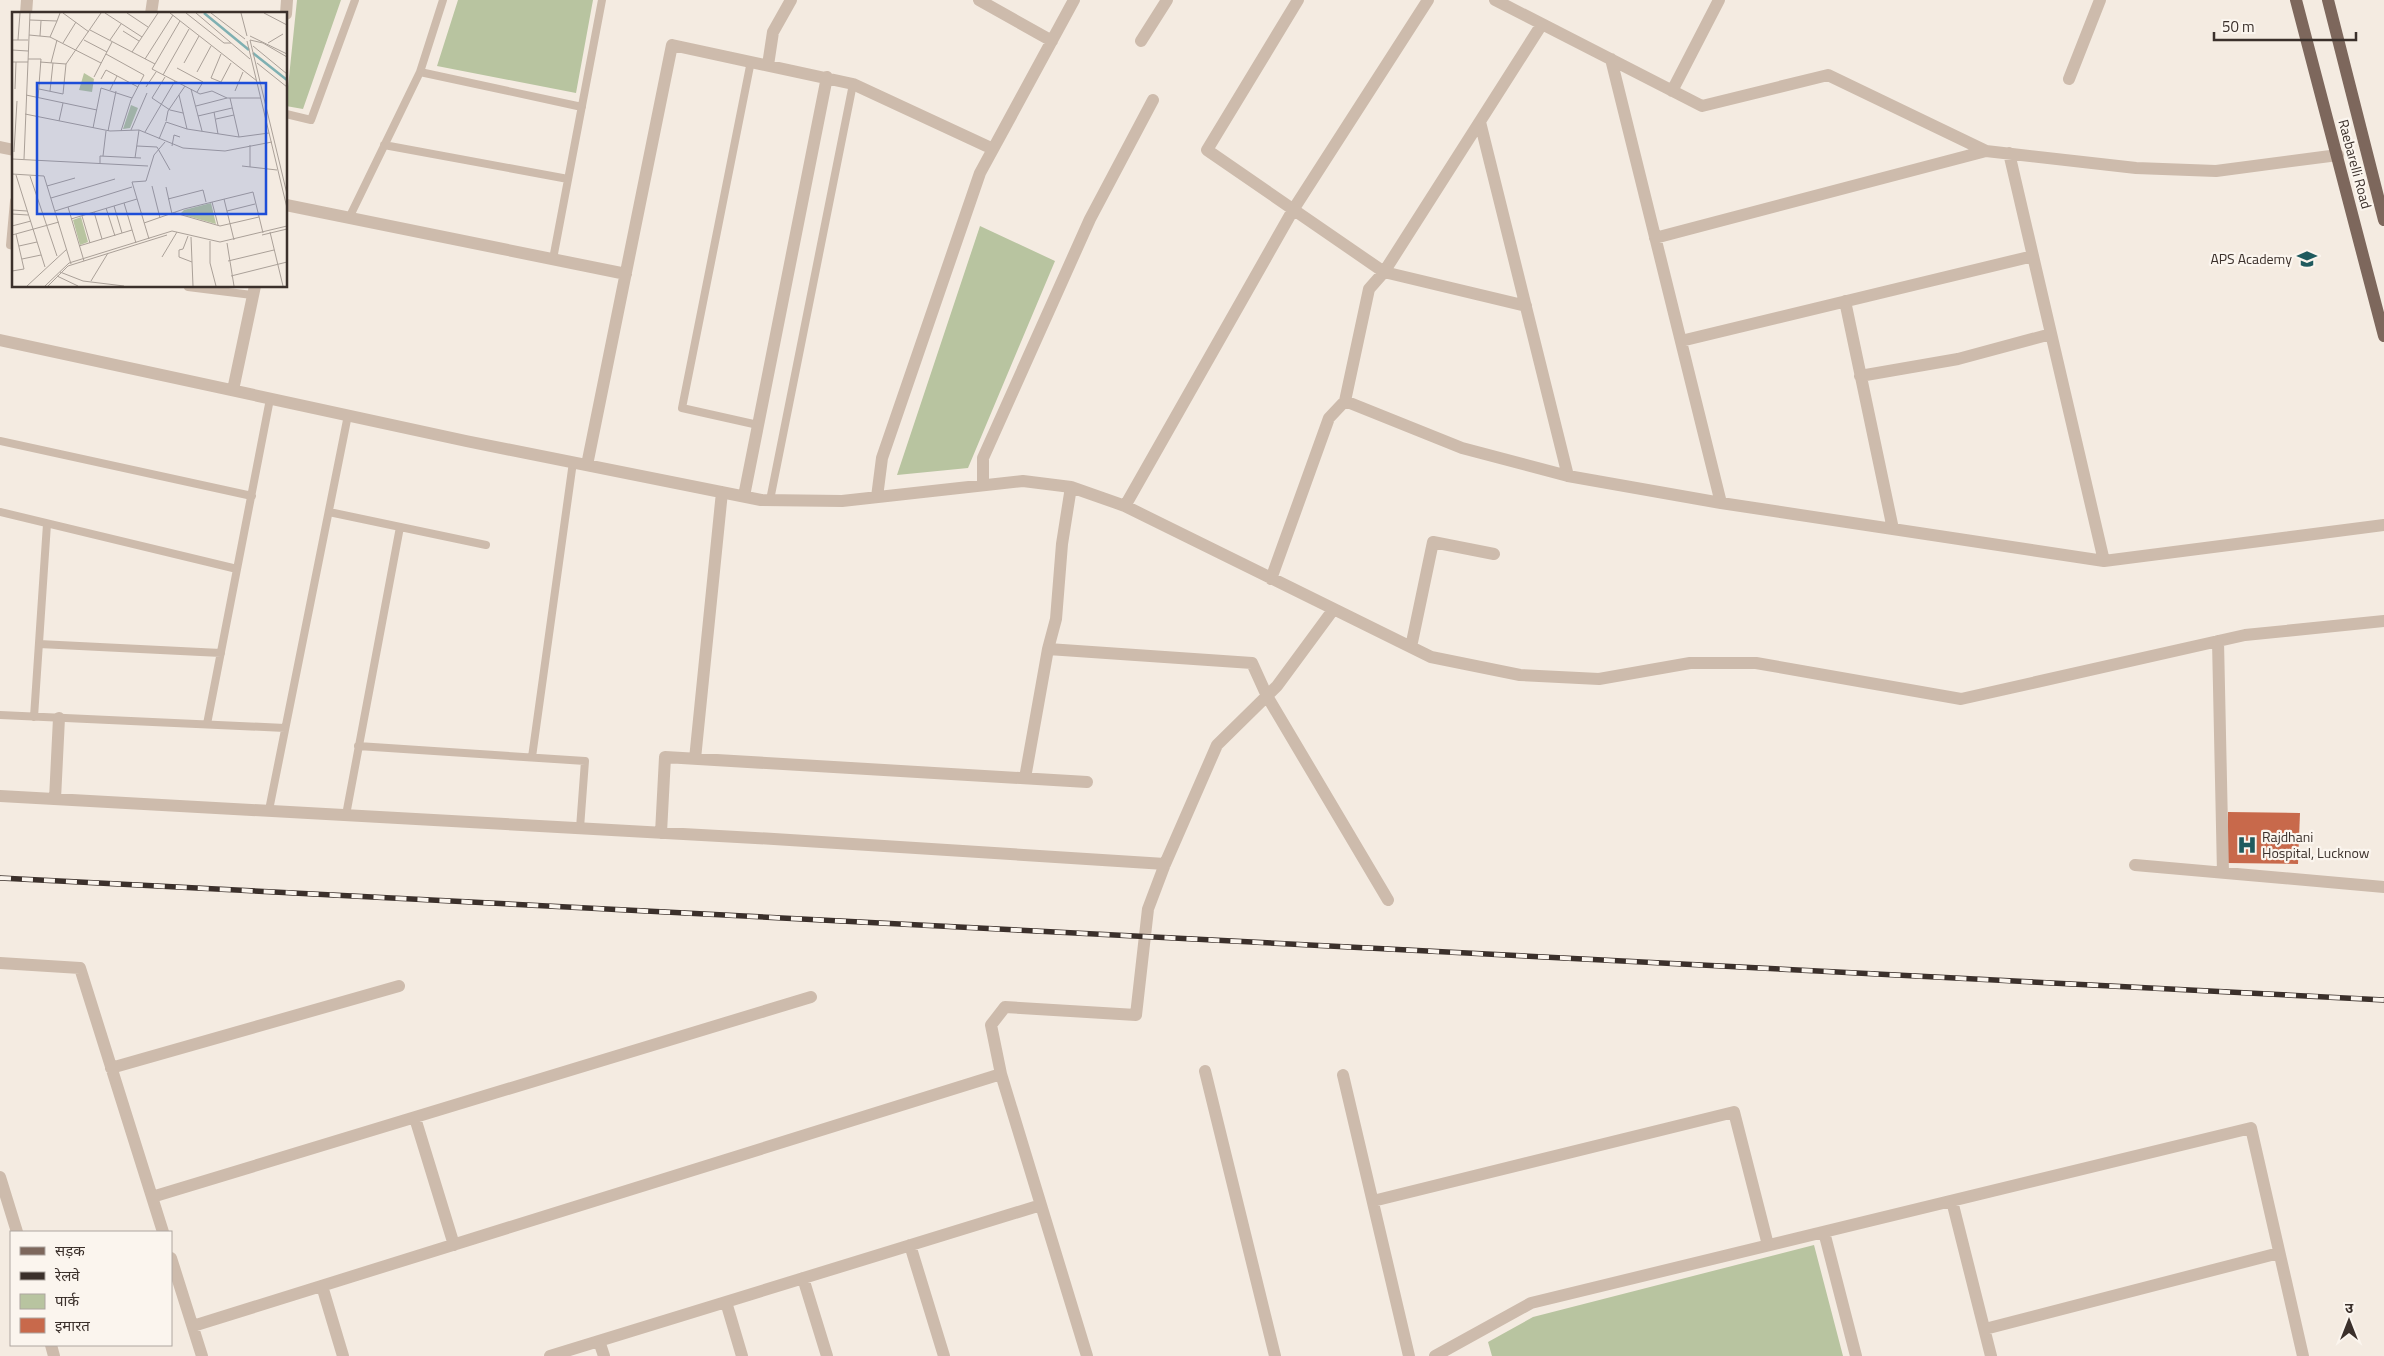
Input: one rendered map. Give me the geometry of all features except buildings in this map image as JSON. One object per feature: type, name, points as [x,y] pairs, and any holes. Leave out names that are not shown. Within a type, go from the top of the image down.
[{"type":"main road","name":"Raebarelli Road","points":[[2296,0],[2384,336]]},
{"type":"main road","points":[[2328,0],[2384,220]]},
{"type":"street","points":[[768,65],[773,32],[791,0]]},
{"type":"street","points":[[978,0],[1052,41]]},
{"type":"street","points":[[876,497],[882,458],[980,173],[1074,0]]},
{"type":"street","points":[[1141,40],[1167,0]]},
{"type":"street","points":[[1298,0],[1207,150],[1384,272],[1526,306]]},
{"type":"street","points":[[1125,506],[1294,210],[1428,0]]},
{"type":"street","points":[[1495,0],[1702,106],[1828,75],[1986,151]]},
{"type":"street","points":[[1672,91],[1719,0]]},
{"type":"street","points":[[2069,79],[2100,0]]},
{"type":"street","points":[[1271,579],[1329,418],[1345,401],[1370,289],[1384,272],[1542,24]]},
{"type":"street","points":[[587,465],[672,45],[853,84],[993,149]]},
{"type":"street","points":[[1611,59],[1721,503]]},
{"type":"street","points":[[744,496],[827,77]]},
{"type":"street","points":[[983,485],[983,458],[1090,219],[1153,100]]},
{"type":"street","points":[[1480,122],[1568,476]]},
{"type":"street","points":[[1655,238],[1986,151],[2136,168],[2216,170],[2338,155]]},
{"type":"street","points":[[2009,153],[2104,560]]},
{"type":"street","points":[[288,205],[626,274]]},
{"type":"street","points":[[1681,342],[2033,256]]},
{"type":"street","points":[[233,390],[254,291]]},
{"type":"street","points":[[1845,302],[1893,529]]},
{"type":"street","points":[[1860,375],[1958,359],[2051,334]]},
{"type":"street","points":[[0,340],[587,465],[770,500],[842,501],[1023,481],[1072,487],[1125,506],[1431,657],[1520,675],[1599,679],[1690,663],[1756,663],[1961,699],[2245,635],[2384,621]]},
{"type":"street","points":[[1345,401],[1462,448],[1568,476],[1721,503],[2104,560],[2384,525]]},
{"type":"street","points":[[1025,778],[1048,649],[1056,619],[1062,544],[1072,487]]},
{"type":"street","points":[[695,759],[722,492]]},
{"type":"street","points":[[1411,647],[1433,542],[1494,554]]},
{"type":"street","points":[[1087,1356],[1001,1074],[991,1025],[1005,1007],[1136,1015],[1148,909],[1165,864],[1218,745],[1277,686],[1333,610]]},
{"type":"street","points":[[2218,641],[2223,873]]},
{"type":"street","points":[[1048,649],[1252,663],[1267,696],[1388,900]]},
{"type":"street","points":[[55,799],[59,718]]},
{"type":"street","points":[[661,833],[665,757],[1087,782]]},
{"type":"street","points":[[0,796],[580,828],[1165,864]]},
{"type":"street","points":[[2135,865],[2384,887]]},
{"type":"street","points":[[0,963],[80,968],[163,1231]]},
{"type":"street","points":[[112,1068],[399,986]]},
{"type":"street","points":[[152,1197],[811,998]]},
{"type":"street","points":[[1205,1071],[1275,1356]]},
{"type":"street","points":[[193,1326],[1001,1074]]},
{"type":"street","points":[[1343,1075],[1409,1356]]},
{"type":"street","points":[[1373,1201],[1734,1112],[1768,1246]]},
{"type":"street","points":[[415,1118],[454,1245]]},
{"type":"street","points":[[1442,1354],[1530,1303],[2251,1128],[2303,1356]]},
{"type":"street","points":[[0,1177],[17,1231]]},
{"type":"street","points":[[1952,1201],[1991,1356]]},
{"type":"street","points":[[550,1356],[1041,1206]]},
{"type":"street","points":[[1824,1232],[1856,1356]]},
{"type":"street","points":[[910,1246],[944,1356]]},
{"type":"street","points":[[1984,1328],[2279,1253]]},
{"type":"street","points":[[172,1261],[202,1356]]},
{"type":"street","points":[[803,1278],[827,1356]]},
{"type":"street","points":[[322,1286],[344,1356]]},
{"type":"street","points":[[726,1302],[742,1356]]},
{"type":"street","points":[[599,1341],[604,1356]]},
{"type":"lane","points":[[288,114],[311,120],[355,0]]},
{"type":"lane","points":[[349,218],[420,72],[443,0]]},
{"type":"lane","points":[[553,259],[602,0]]},
{"type":"lane","points":[[751,61],[682,408],[758,426]]},
{"type":"lane","points":[[420,72],[582,107]]},
{"type":"lane","points":[[770,500],[853,84]]},
{"type":"lane","points":[[384,146],[568,179]]},
{"type":"lane","points":[[12,223],[10,245],[12,246]]},
{"type":"lane","points":[[203,288],[254,291]]},
{"type":"lane","points":[[207,724],[270,398]]},
{"type":"lane","points":[[269,810],[348,415]]},
{"type":"lane","points":[[0,441],[252,496]]},
{"type":"lane","points":[[532,756],[573,462]]},
{"type":"lane","points":[[0,512],[237,569]]},
{"type":"lane","points":[[329,512],[486,545]]},
{"type":"lane","points":[[34,717],[48,524]]},
{"type":"lane","points":[[346,815],[400,527]]},
{"type":"lane","points":[[39,644],[221,652]]},
{"type":"lane","points":[[0,716],[285,728]]},
{"type":"lane","points":[[358,746],[585,761],[580,828]]},
{"type":"green space","points":[[297,0],[341,0],[303,109],[288,106],[288,87]]},
{"type":"green space","points":[[458,0],[593,0],[576,93],[437,66]]},
{"type":"green space","points":[[980,226],[1055,261],[968,468],[897,475]]},
{"type":"green space","points":[[1814,1245],[1843,1356],[1492,1356],[1488,1342],[1533,1317]]},
{"type":"railway","points":[[0,878],[2384,1000]]},
{"type":"place","name":"APS Academy","points":[[2307,259]]},
{"type":"place","name":"Rajdhani Hospital, Lucknow","points":[[2247,845]]}]
